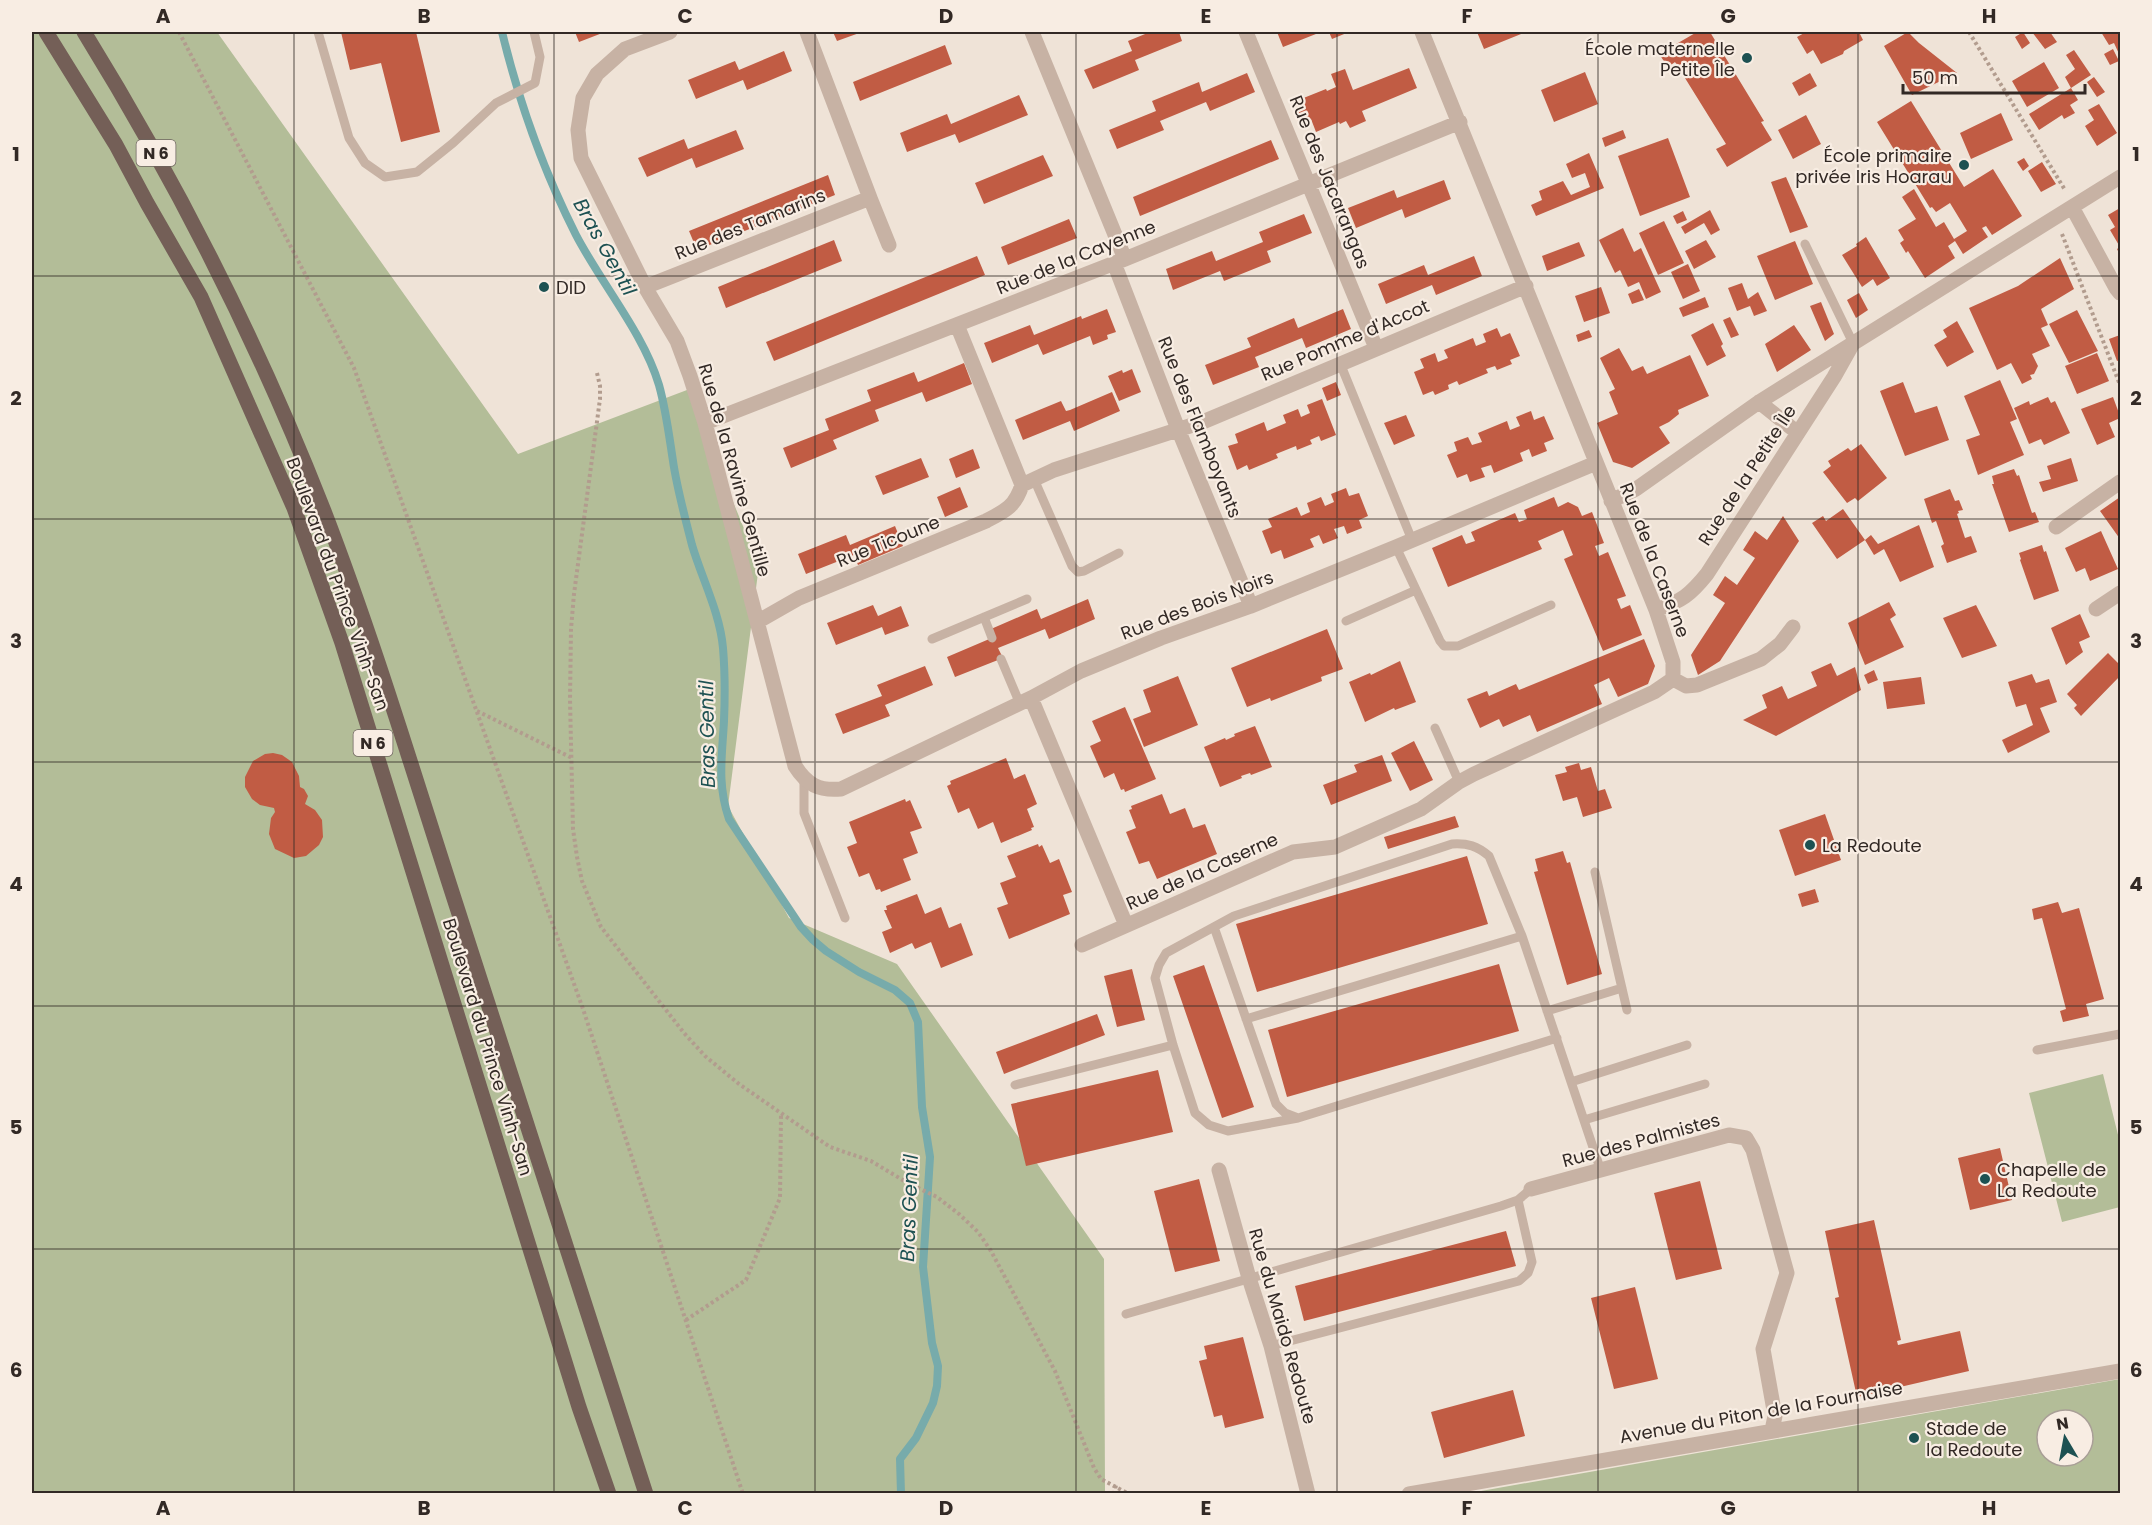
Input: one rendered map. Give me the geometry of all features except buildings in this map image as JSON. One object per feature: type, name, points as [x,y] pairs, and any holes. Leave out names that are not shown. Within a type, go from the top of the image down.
[{"type":"main road","name":"Boulevard du Prince Vinh-San","points":[[46,32],[116,145],[201,297],[294,508],[342,643],[579,1407],[609,1494]]},
{"type":"main road","name":"Boulevard du Prince Vinh-San","points":[[84,32],[164,166],[223,278],[260,358],[324,512],[378,666],[646,1494]]},
{"type":"street","name":"Rue de la Ravine Gentille","points":[[669,32],[626,49],[597,74],[583,98],[578,130],[581,158],[645,287],[676,341],[690,376],[705,423],[795,766],[804,780]]},
{"type":"street","points":[[807,32],[889,245]]},
{"type":"street","name":"Rue des Flamboyants","points":[[1032,32],[1120,261],[1178,429],[1251,606]]},
{"type":"street","name":"Rue des Jacarangas","points":[[1246,32],[1376,348]]},
{"type":"street","name":"Rue de la Caserne","points":[[1082,945],[1293,852],[1335,847],[1421,809],[1459,782],[1654,692],[1673,679],[1673,662],[1656,610],[1422,32]]},
{"type":"street","name":"Rue de la Cayenne","points":[[705,423],[1120,261],[1460,122]]},
{"type":"street","name":"Rue de la Petite Île","points":[[1611,501],[1636,489],[1759,402],[2121,177]]},
{"type":"street","name":"Rue des Tamarins","points":[[645,287],[870,198]]},
{"type":"street","points":[[2072,207],[2116,288],[2121,293]]},
{"type":"street","name":"Rue Pomme d'Accot","points":[[1178,429],[1205,421],[1526,286]]},
{"type":"street","points":[[957,325],[1028,482],[1054,470],[1178,429]]},
{"type":"street","name":"Rue de la Petite Île","points":[[1656,610],[1690,595],[1701,581],[1834,377],[1853,343]]},
{"type":"street","points":[[1759,402],[1798,433]]},
{"type":"street","name":"Rue des Bois Noirs","points":[[804,780],[826,790],[842,789],[1026,701],[1081,671],[1161,638],[1251,606],[1596,463]]},
{"type":"street","name":"Rue Ticoune","points":[[757,622],[799,598],[1009,510],[1028,482]]},
{"type":"street","points":[[2056,528],[2121,482]]},
{"type":"street","points":[[2096,609],[2121,593]]},
{"type":"street","points":[[1673,679],[1686,686],[1697,685],[1761,659],[1780,644],[1794,627]]},
{"type":"street","name":"Rue de la Caserne","points":[[1026,701],[1126,926]]},
{"type":"street","name":"Rue des Palmistes","points":[[1531,1189],[1729,1135],[1746,1138],[1753,1150],[1787,1273],[1763,1349],[1775,1416],[1772,1430]]},
{"type":"street","name":"Rue du Maido Redoute","points":[[1219,1170],[1249,1278],[1271,1346],[1308,1494]]},
{"type":"street","name":"Avenue du Piton de la Fournaise","points":[[1409,1494],[1445,1491],[1772,1430],[2121,1371]]},
{"type":"lane","points":[[318,32],[349,138],[365,163],[386,177],[417,172],[496,103],[535,83],[540,57],[534,32]]},
{"type":"lane","points":[[1805,244],[1853,343]]},
{"type":"lane","points":[[1340,363],[1412,540]]},
{"type":"lane","points":[[1028,482],[1072,566],[1078,572],[1119,553]]},
{"type":"lane","points":[[1396,547],[1444,646],[1458,646],[1551,604]]},
{"type":"lane","points":[[1346,621],[1416,591]]},
{"type":"lane","points":[[932,639],[1027,599]]},
{"type":"lane","points":[[984,617],[992,638]]},
{"type":"lane","points":[[1000,659],[1026,701]]},
{"type":"lane","points":[[1435,728],[1459,782]]},
{"type":"lane","points":[[804,780],[804,813],[845,918]]},
{"type":"lane","points":[[1557,1038],[1298,1118],[1228,1131],[1209,1125],[1195,1113],[1155,978],[1158,965],[1166,953],[1234,916],[1452,844],[1466,843],[1479,848],[1489,856],[1522,936],[1557,1038],[1601,1171]]},
{"type":"lane","points":[[1595,872],[1627,1010]]},
{"type":"lane","points":[[1214,927],[1276,1104],[1285,1113],[1298,1118]]},
{"type":"lane","points":[[1246,1020],[1522,936]]},
{"type":"lane","points":[[1547,1011],[1622,988]]},
{"type":"lane","points":[[2037,1050],[2121,1034]]},
{"type":"lane","points":[[1016,1085],[1173,1045]]},
{"type":"lane","points":[[1571,1082],[1687,1045]]},
{"type":"lane","points":[[1584,1120],[1705,1084]]},
{"type":"lane","points":[[1126,1314],[1501,1206],[1518,1200],[1531,1189]]},
{"type":"lane","points":[[1271,1346],[1519,1281],[1528,1273],[1532,1262],[1518,1200]]},
{"type":"path","points":[[179,32],[354,368],[582,1010],[743,1494]]},
{"type":"path","points":[[1969,32],[2064,188],[2072,207]]},
{"type":"path","points":[[2055,217],[2121,384]]},
{"type":"path","points":[[597,373],[600,399],[572,629],[572,758],[573,829],[577,857],[582,881],[601,927],[684,1033],[705,1056],[739,1084],[830,1147],[871,1161],[937,1197],[978,1232],[991,1251],[1055,1371],[1094,1468],[1101,1479],[1129,1494]]},
{"type":"path","points":[[476,711],[572,758]]},
{"type":"path","points":[[686,1320],[746,1280],[780,1198],[781,1113]]},
{"type":"path","points":[[1114,1494],[1116,1485]]},
{"type":"green space","points":[[32,32],[217,32],[518,454],[687,390],[759,565],[728,806],[789,918],[897,964],[1104,1259],[1105,1493],[32,1493]]},
{"type":"green space","points":[[2103,1074],[2120,1143],[2120,1207],[2062,1222],[2029,1093]]},
{"type":"green space","name":"Stade de la Redoute","points":[[2120,1379],[2120,1493],[1481,1493],[1481,1491]]},
{"type":"waterway","name":"Bras Gentil","points":[[502,32],[524,110],[553,186],[586,253],[633,328],[659,385],[684,514],[692,545],[715,609],[721,635],[725,694],[722,782],[729,819],[801,927],[813,940],[859,972],[895,990],[910,1003],[918,1022],[922,1107],[930,1157],[923,1267],[932,1343],[938,1366],[933,1403],[916,1438],[900,1459],[901,1494]]},
{"type":"place","name":"École maternelle Petite Île","points":[[1747,58]]},
{"type":"place","name":"École primaire privée Iris Hoarau","points":[[1964,165]]},
{"type":"place","name":"DID","points":[[544,287]]},
{"type":"place","name":"La Redoute","points":[[1810,845]]},
{"type":"place","name":"Chapelle de La Redoute","points":[[1985,1179]]},
{"type":"place","name":"Stade de la Redoute","points":[[1914,1438]]}]
